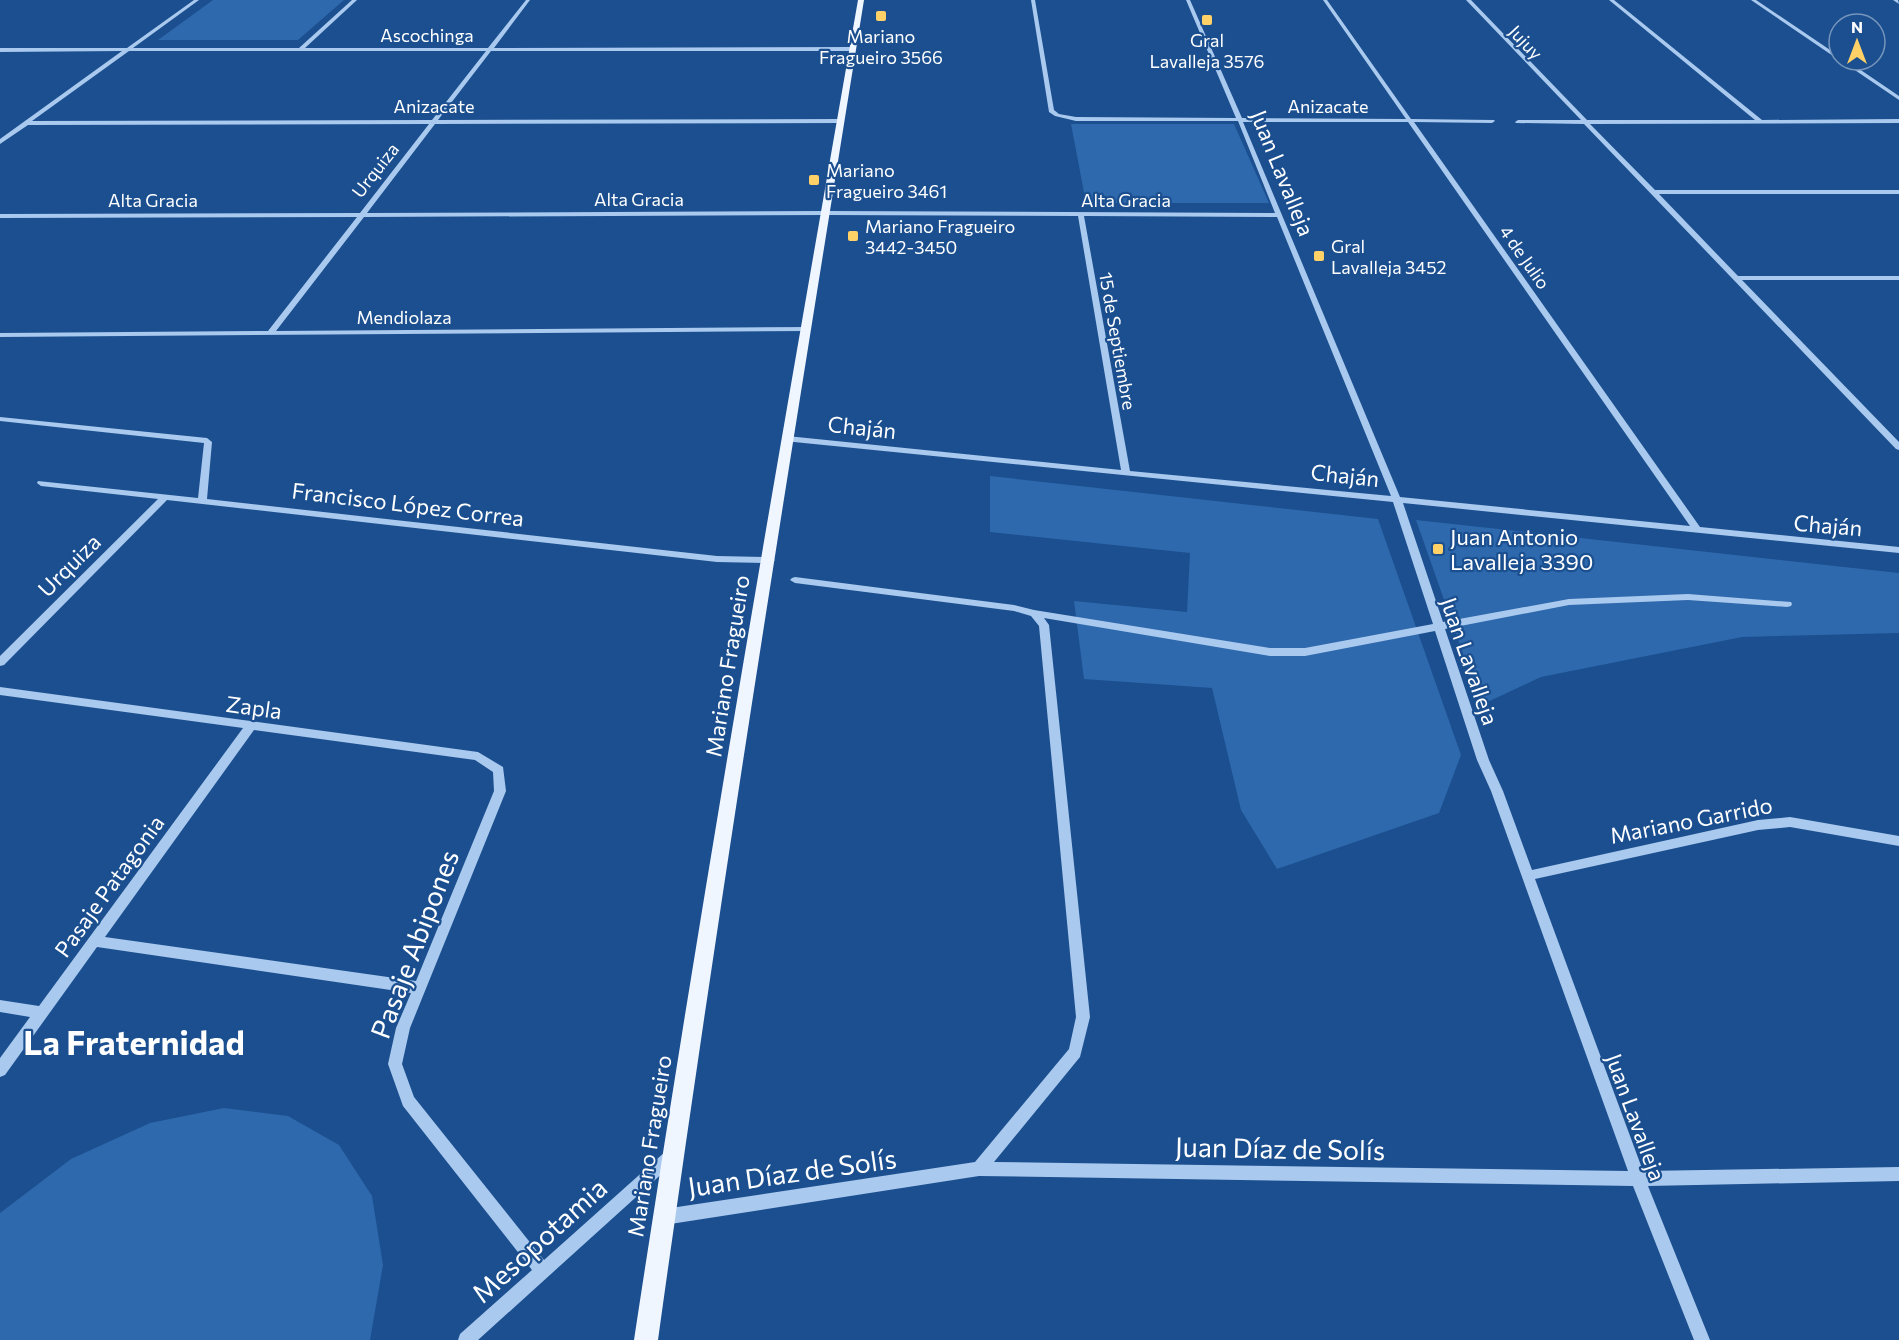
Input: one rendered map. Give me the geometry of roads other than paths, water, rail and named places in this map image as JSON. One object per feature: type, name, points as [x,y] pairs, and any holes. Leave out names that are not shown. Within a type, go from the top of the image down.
[{"type":"main road","name":"Mariano Fragueiro","points":[[646,1340],[673,1155],[861,0]]},
{"type":"street","points":[[0,142],[197,0]]},
{"type":"street","points":[[300,50],[355,0]]},
{"type":"street","name":"Urquiza","points":[[270,333],[528,0]]},
{"type":"street","name":"Anizacate","points":[[1033,0],[1051,111],[1058,116],[1076,119],[1492,121]]},
{"type":"street","name":"Juan Lavalleja","points":[[1188,0],[1397,500],[1483,760],[1638,1179],[1702,1340]]},
{"type":"street","name":"4 de Julio","points":[[1325,0],[1698,531]]},
{"type":"street","name":"Jujuy","points":[[1468,0],[1899,447]]},
{"type":"street","points":[[1611,0],[1760,121]]},
{"type":"street","points":[[1753,0],[1827,49]]},
{"type":"street","points":[[1894,0],[1899,3]]},
{"type":"street","name":"Ascochinga","points":[[0,50],[853,49]]},
{"type":"street","points":[[1861,72],[1899,98]]},
{"type":"street","name":"Anizacate","points":[[27,123],[841,121]]},
{"type":"street","points":[[1518,122],[1899,121]]},
{"type":"street","points":[[1652,192],[1899,192]]},
{"type":"street","name":"Alta Gracia","points":[[0,216],[826,213],[1279,215]]},
{"type":"street","name":"15 de Septiembre","points":[[1081,214],[1126,473]]},
{"type":"street","points":[[1735,278],[1899,278]]},
{"type":"street","name":"Mendiolaza","points":[[0,335],[807,329]]},
{"type":"street","points":[[0,419],[204,440],[208,442],[202,500]]},
{"type":"street","name":"Chaján","points":[[788,439],[1899,550]]},
{"type":"street","name":"Francisco López Correa","points":[[41,483],[717,559],[770,560]]},
{"type":"street","name":"Urquiza","points":[[0,662],[166,496]]},
{"type":"street","points":[[795,580],[1034,613],[1270,652],[1305,652],[1569,602],[1688,597],[1787,604]]},
{"type":"street","points":[[978,1169],[1074,1052],[1083,1017],[1044,625],[1034,613]]},
{"type":"street","name":"Zapla","points":[[0,692],[478,756],[499,770]]},
{"type":"street","name":"Pasaje Patagonia","points":[[0,1070],[251,726]]},
{"type":"street","name":"Pasaje Abipones","points":[[499,770],[500,791],[403,1028],[395,1064],[408,1101],[543,1270]]},
{"type":"street","name":"Mariano Garrido","points":[[1527,876],[1758,825],[1790,822],[1899,841]]},
{"type":"street","points":[[94,941],[420,988]]},
{"type":"street","points":[[0,1006],[42,1013]]},
{"type":"street","name":"Mesopotamia","points":[[465,1340],[673,1155]]},
{"type":"street","name":"Juan Díaz de Solís","points":[[664,1217],[978,1169],[1638,1179],[1899,1174]]},
{"type":"place","name":"Mariano Fragueiro 3566","points":[[881,16]]},
{"type":"place","name":"Gral Lavalleja 3576","points":[[1207,20]]},
{"type":"place","name":"Mariano Fragueiro 3461","points":[[814,180]]},
{"type":"place","name":"Mariano Fragueiro 3442-3450","points":[[853,236]]},
{"type":"place","name":"Gral Lavalleja 3452","points":[[1319,256]]},
{"type":"place","name":"Juan Antonio Lavalleja 3390","points":[[1438,549]]},
{"type":"district","name":"La Fraternidad","points":[[134,1041]]}]
